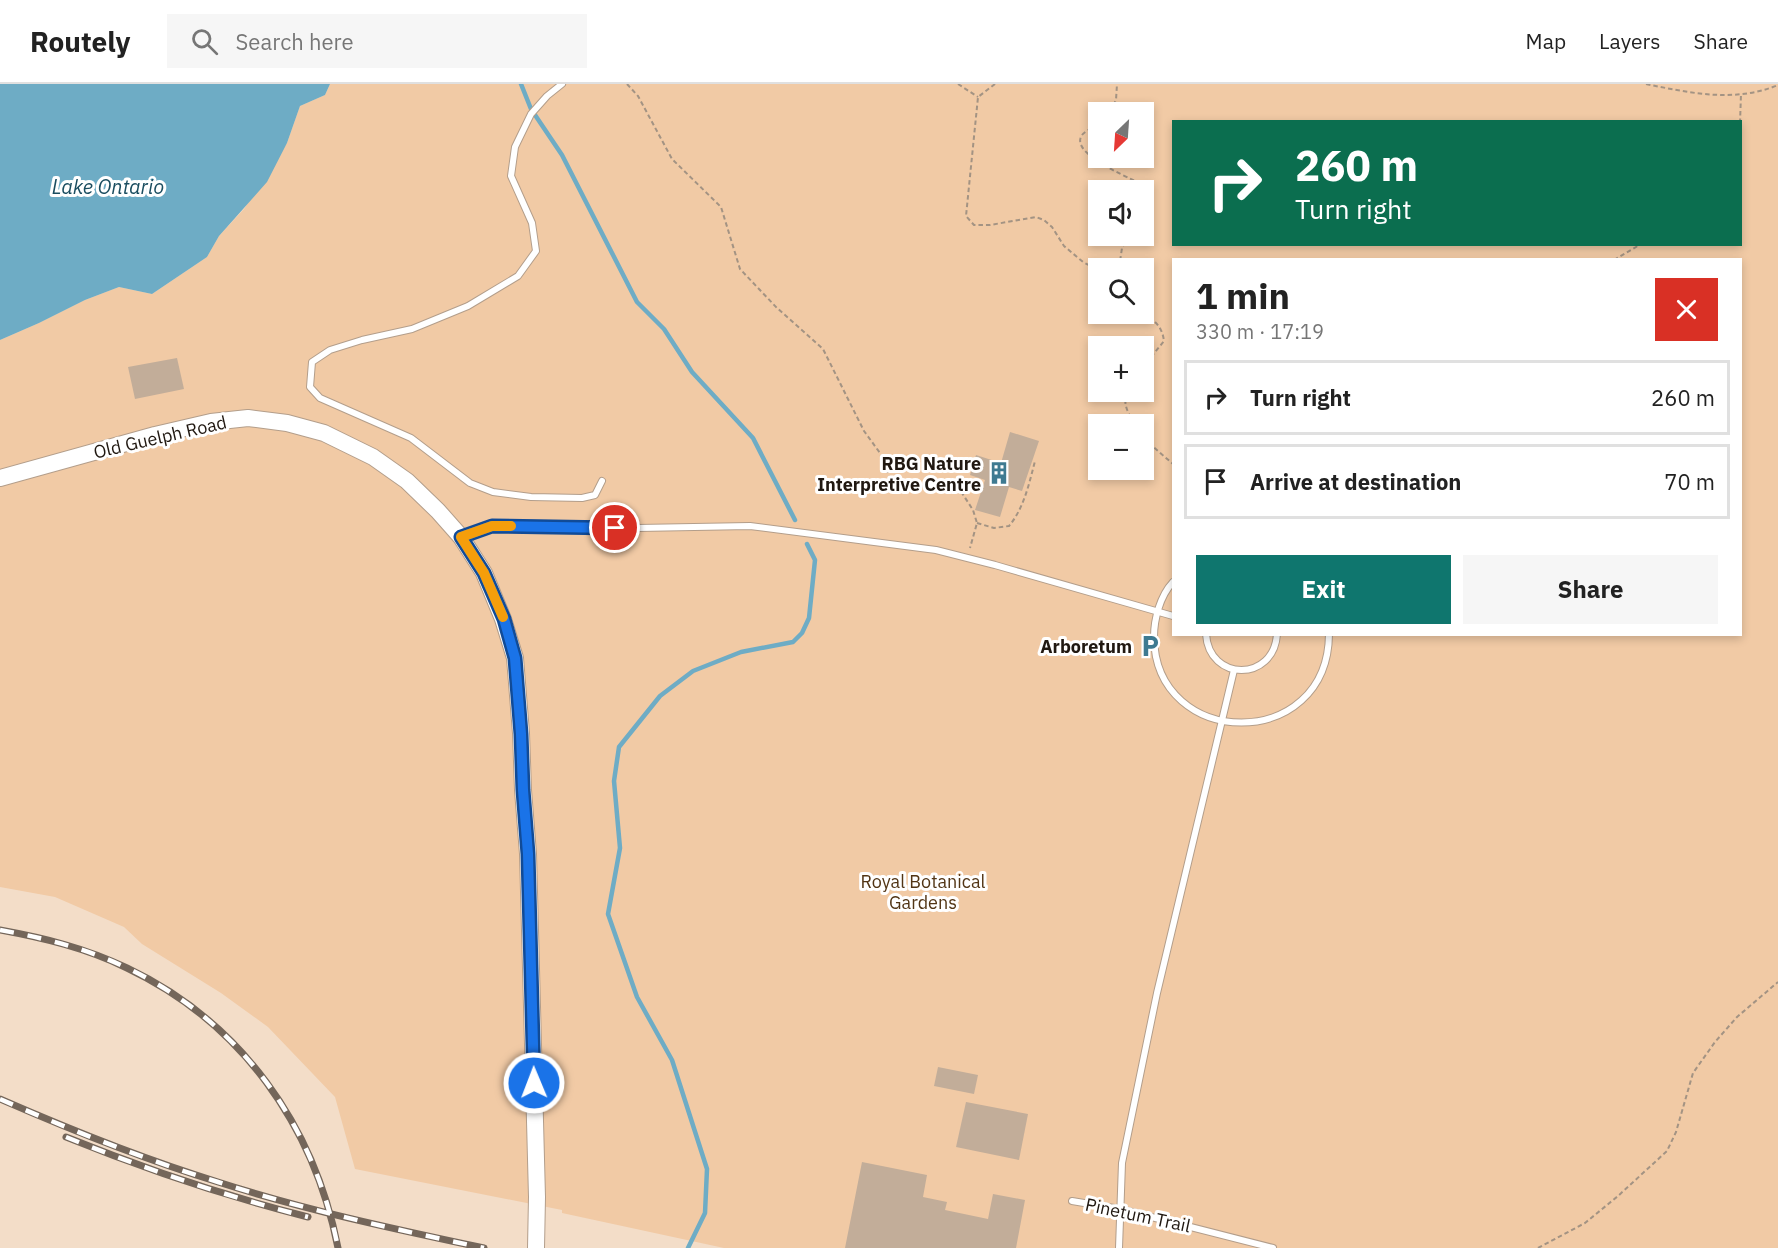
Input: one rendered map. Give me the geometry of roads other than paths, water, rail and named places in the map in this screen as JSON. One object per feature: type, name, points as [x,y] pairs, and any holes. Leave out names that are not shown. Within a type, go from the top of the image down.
[{"type":"street","name":"Old Guelph Road","points":[[0,478],[211,422],[248,418],[288,423],[324,434],[373,457],[407,481],[461,537],[484,573],[504,619],[515,658],[528,854],[537,1197],[536,1248]]},
{"type":"lane","points":[[562,84],[531,114],[515,147],[511,176],[532,224],[536,251],[518,276],[468,306],[412,330],[362,340],[330,350],[312,362],[310,387],[320,398],[411,438],[470,483],[493,492],[531,497],[582,498],[595,495],[602,481]]},
{"type":"lane","points":[[615,528],[621,520],[632,520],[638,528]]},
{"type":"lane","points":[[461,537],[492,526],[615,528],[622,535],[632,535],[638,528],[750,526],[936,550],[1172,616]]},
{"type":"lane","points":[[1172,583],[1158,611],[1154,643],[1163,675],[1175,693],[1201,714],[1235,723],[1261,721],[1273,718],[1296,705],[1320,675],[1328,650],[1329,636]]},
{"type":"lane","points":[[1206,636],[1212,656],[1224,666],[1234,670],[1250,669],[1265,662],[1274,648],[1277,636]]},
{"type":"lane","points":[[1119,1248],[1122,1163],[1155,1003],[1234,670]]},
{"type":"lane","name":"Pinetum Trail","points":[[1072,1201],[1120,1209],[1273,1248]]},
{"type":"water","name":"Lake Ontario","points":[[0,84],[330,84],[325,95],[300,106],[287,143],[267,182],[219,236],[207,257],[152,294],[119,287],[85,300],[0,340]]},
{"type":"waterway","points":[[521,84],[531,109],[562,155],[637,302],[664,329],[692,372],[753,438],[795,520]]},
{"type":"waterway","points":[[688,1248],[705,1213],[707,1169],[672,1060],[637,997],[608,914],[620,848],[614,781],[619,747],[660,696],[693,671],[741,652],[793,642],[802,633],[809,618],[815,560],[807,544]]},
{"type":"railway","points":[[0,930],[65,944],[127,968],[168,990],[205,1017],[238,1048],[266,1082],[291,1120],[311,1160],[327,1203],[338,1248]]},
{"type":"railway","points":[[0,1099],[135,1154],[251,1192],[350,1218],[484,1248]]},
{"type":"railway","points":[[66,1137],[186,1181],[308,1217]]},
{"type":"place","name":"RBG Nature Interpretive Centre","points":[[999,473]]},
{"type":"place","name":"Arboretum","points":[[1150,646]]},
{"type":"park label","name":"Royal Botanical Gardens","points":[[923,891]]}]
